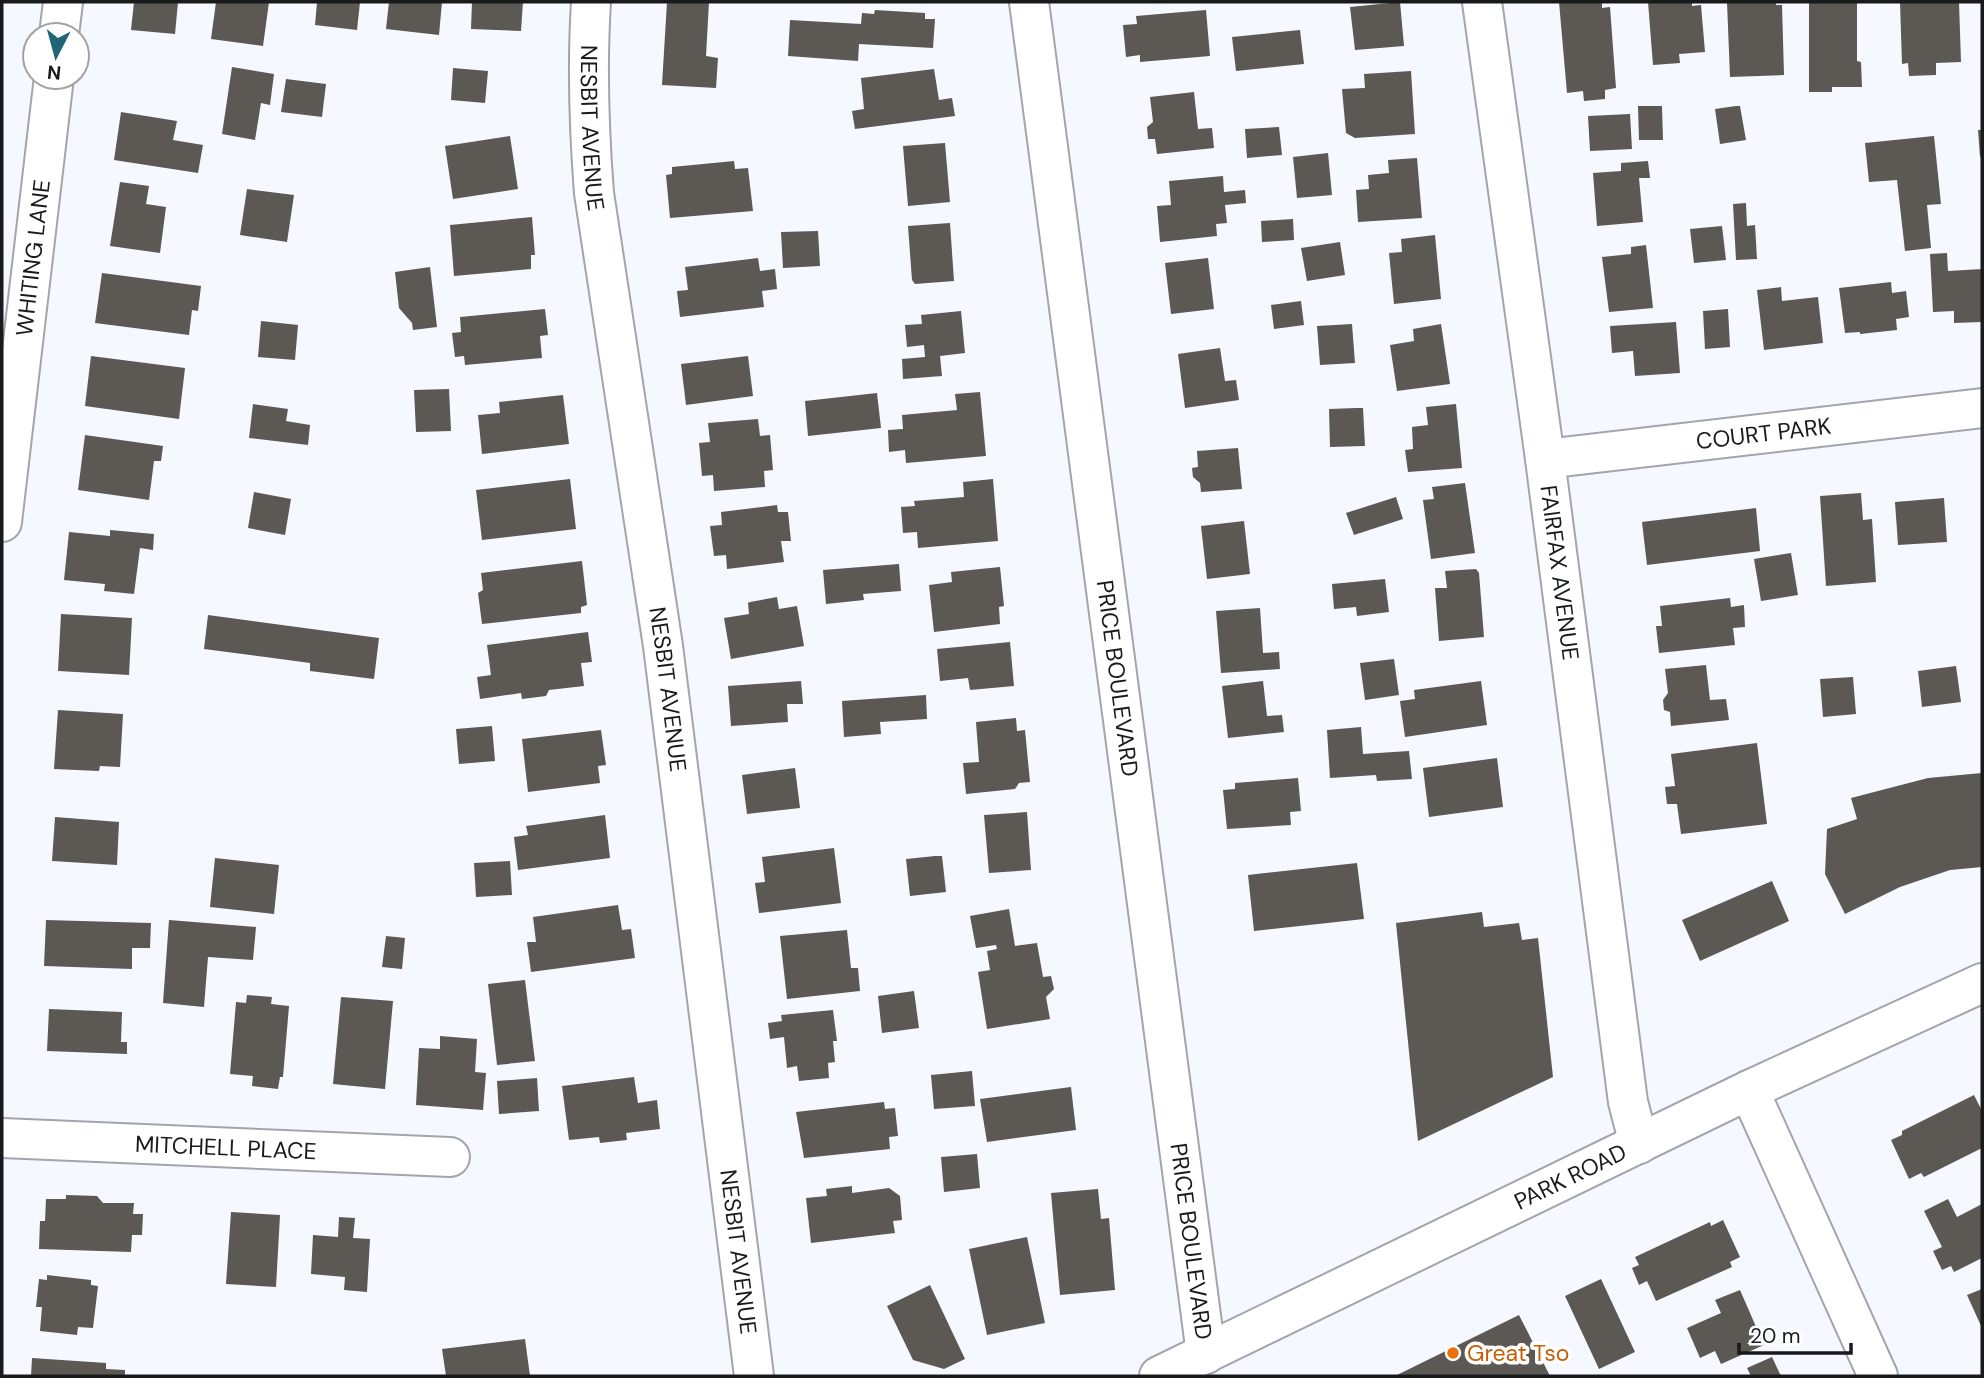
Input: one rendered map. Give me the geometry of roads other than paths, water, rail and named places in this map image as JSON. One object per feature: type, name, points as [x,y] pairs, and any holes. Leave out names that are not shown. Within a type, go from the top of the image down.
[{"type":"street","points":[[61,21],[63,2]]},
{"type":"street","name":"NESBIT AVENUE","points":[[591,2],[588,54],[589,130],[594,193],[663,646],[754,1376]]},
{"type":"street","name":"PRICE BOULEVARD","points":[[1029,2],[1206,1354]]},
{"type":"street","name":"FAIRFAX AVENUE","points":[[1482,2],[1545,459],[1628,1102],[1639,1144]]},
{"type":"street","name":"WHITING LANE","points":[[2,522],[52,91]]},
{"type":"street","name":"COURT PARK","points":[[1545,459],[1982,408]]},
{"type":"street","name":"PARK ROAD","points":[[1159,1376],[1749,1090],[1982,983]]},
{"type":"street","points":[[1749,1090],[1878,1376]]},
{"type":"street","name":"MITCHELL PLACE","points":[[2,1138],[450,1157]]},
{"type":"place","name":"Great Tso","points":[[1453,1353]]}]
